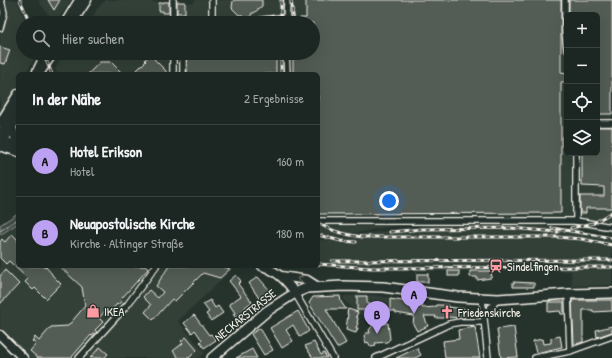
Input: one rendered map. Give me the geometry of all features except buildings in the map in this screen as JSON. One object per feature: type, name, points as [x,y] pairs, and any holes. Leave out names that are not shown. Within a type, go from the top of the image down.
[{"type":"main road","points":[[69,16],[79,0]]},
{"type":"main road","points":[[76,16],[86,0]]},
{"type":"main road","points":[[33,72],[44,60]]},
{"type":"main road","points":[[37,72],[44,60]]},
{"type":"main road","points":[[40,72],[45,60]]},
{"type":"main road","points":[[42,72],[45,60]]},
{"type":"main road","points":[[0,123],[16,97]]},
{"type":"main road","points":[[1,142],[16,110]]},
{"type":"main road","points":[[1,142],[16,120]]},
{"type":"main road","points":[[12,127],[16,139]]},
{"type":"main road","points":[[1,142],[16,146]]},
{"type":"main road","points":[[1,142],[16,151]]},
{"type":"main road","points":[[267,268],[281,276],[295,293]]},
{"type":"main road","points":[[281,276],[307,280],[318,286]]},
{"type":"main road","name":"NECKARSTRASSE","points":[[212,358],[260,317],[304,288],[318,286],[383,287],[482,299],[612,293]]},
{"type":"main road","points":[[0,335],[23,358]]},
{"type":"street","points":[[0,28],[4,14],[1,0]]},
{"type":"street","points":[[212,0],[212,16]]},
{"type":"street","points":[[287,0],[287,16]]},
{"type":"street","points":[[565,0],[565,31],[567,48]]},
{"type":"street","points":[[173,16],[174,1]]},
{"type":"street","points":[[173,60],[173,72]]},
{"type":"street","points":[[182,72],[183,60]]},
{"type":"street","points":[[286,60],[287,72]]},
{"type":"street","points":[[600,123],[612,123]]},
{"type":"street","points":[[576,156],[576,221]]},
{"type":"street","points":[[320,221],[576,221],[612,227]]},
{"type":"street","points":[[79,358],[128,304],[155,268]]},
{"type":"street","points":[[295,293],[333,358]]},
{"type":"street","points":[[568,294],[570,350]]},
{"type":"street","points":[[482,299],[488,358]]},
{"type":"street","points":[[483,319],[487,311],[498,299]]},
{"type":"street","points":[[376,358],[449,324],[483,319]]},
{"type":"street","points":[[534,358],[570,350],[612,336]]},
{"type":"shaded area","points":[[0,0],[17,0],[23,16],[16,16],[16,60],[34,60],[26,72],[16,72],[16,89],[0,115]]},
{"type":"shaded area","points":[[38,0],[71,0],[61,16],[49,16]]},
{"type":"shaded area","points":[[106,0],[148,0],[152,2],[194,3],[195,0],[612,0],[612,233],[577,227],[580,231],[612,237],[612,285],[572,286],[571,271],[430,271],[320,267],[320,240],[439,224],[532,224],[559,228],[576,227],[528,221],[420,221],[340,236],[320,236],[320,72],[56,72],[55,69],[60,60],[320,60],[320,16],[93,16],[97,9]]},
{"type":"shaded area","points":[[16,214],[16,224],[0,235],[0,225]]},
{"type":"shaded area","points":[[16,224],[16,268],[234,268],[178,321],[205,353],[199,358],[31,358],[0,327],[0,235]]},
{"type":"shaded area","points":[[366,295],[389,298],[388,319],[367,320],[344,301],[343,296]]},
{"type":"waterway","points":[[0,231],[16,220]]},
{"type":"railway","points":[[20,0],[27,16]]},
{"type":"railway","points":[[281,0],[281,16]]},
{"type":"railway","points":[[291,0],[293,16]]},
{"type":"railway","points":[[46,60],[51,72]]},
{"type":"railway","points":[[281,60],[281,72]]},
{"type":"railway","points":[[571,228],[594,223],[612,212]]},
{"type":"railway","points":[[320,224],[339,233],[362,237],[556,237],[582,239],[612,245]]},
{"type":"railway","points":[[390,232],[422,229],[511,228],[558,232]]},
{"type":"railway","points":[[552,228],[612,238]]},
{"type":"railway","points":[[320,236],[341,241],[356,242]]},
{"type":"railway","points":[[332,261],[612,260]]},
{"type":"railway","points":[[320,264],[371,268],[612,267]]},
{"type":"place","name":"Sindelfingen","points":[[496,266]]},
{"type":"place","name":"IKEA","points":[[93,311]]},
{"type":"place","name":"Friedenskirche","points":[[447,312]]},
{"type":"place","name":"Hotel Erikson","points":[[414,314]]},
{"type":"place","name":"Neuapostolische Kirche","points":[[377,334]]}]
